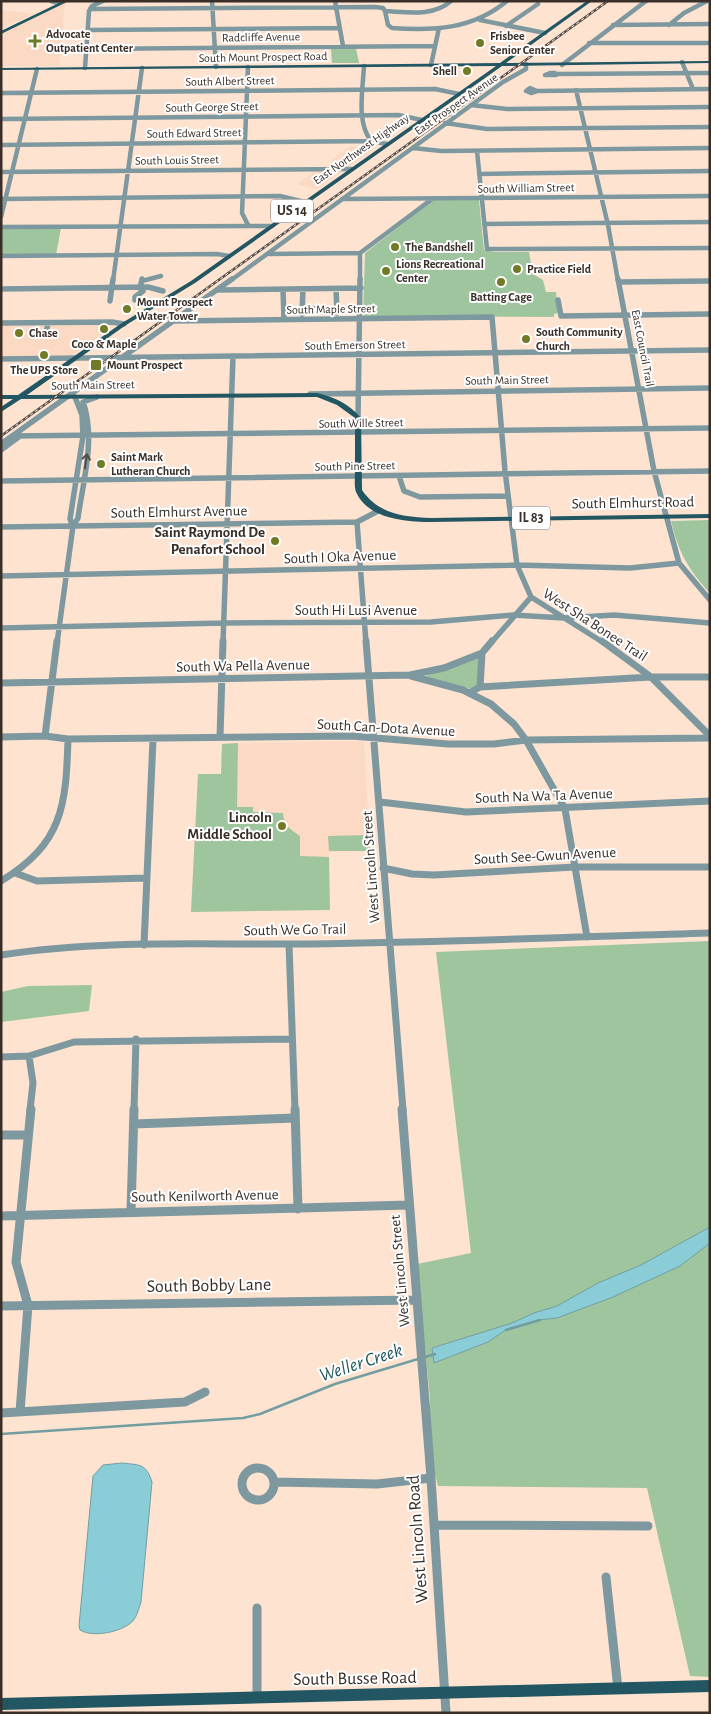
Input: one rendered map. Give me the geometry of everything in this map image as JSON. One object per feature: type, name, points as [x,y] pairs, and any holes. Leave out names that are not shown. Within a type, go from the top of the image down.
[{"type":"main road","name":"East Northwest Highway","points":[[20,397],[124,324],[185,287],[590,1]]},
{"type":"main road","points":[[1,31],[63,2]]},
{"type":"main road","name":"South Mount Prospect Road","points":[[526,67],[563,64],[710,62]]},
{"type":"main road","name":"South Mount Prospect Road","points":[[1,69],[501,64],[526,67],[563,64]]},
{"type":"main road","name":"South Main Street","points":[[1,397],[305,394],[338,401],[350,408],[358,418]]},
{"type":"main road","name":"US 14","points":[[1,410],[20,397]]},
{"type":"main road","name":"IL 83","points":[[358,418],[358,476],[362,496],[378,510]]},
{"type":"main road","name":"South Elmhurst Road","points":[[378,510],[405,519],[422,520],[706,516]]},
{"type":"main road","name":"South Busse Road","points":[[1,1704],[710,1686]]},
{"type":"street","points":[[51,1],[63,2]]},
{"type":"street","points":[[90,9],[103,1]]},
{"type":"street","points":[[212,1],[216,67]]},
{"type":"street","points":[[335,1],[343,46]]},
{"type":"street","points":[[90,9],[375,7],[383,8],[385,11],[434,10],[444,7],[451,1]]},
{"type":"street","points":[[385,11],[388,25],[391,28],[439,28],[467,25],[480,20],[507,1]]},
{"type":"street","points":[[563,64],[646,1]]},
{"type":"street","points":[[669,25],[684,13],[707,1]]},
{"type":"street","points":[[506,26],[538,4]]},
{"type":"street","points":[[85,68],[90,9]]},
{"type":"street","points":[[480,20],[545,33]]},
{"type":"street","points":[[612,25],[710,24]]},
{"type":"street","points":[[88,30],[339,28]]},
{"type":"street","points":[[431,65],[439,28]]},
{"type":"street","points":[[589,44],[710,42]]},
{"type":"street","name":"Radcliffe Avenue","points":[[87,49],[435,46]]},
{"type":"street","points":[[683,63],[693,89]]},
{"type":"street","points":[[364,66],[364,130],[371,141]]},
{"type":"street","points":[[248,67],[242,213],[248,225]]},
{"type":"street","name":"East Prospect Avenue","points":[[72,397],[197,304],[526,67]]},
{"type":"street","points":[[110,301],[142,68]]},
{"type":"street","points":[[1,217],[3,199],[12,172],[37,69]]},
{"type":"street","points":[[556,74],[710,73]]},
{"type":"street","name":"South Albert Street","points":[[1,94],[435,89],[459,94]]},
{"type":"street","points":[[537,91],[710,89]]},
{"type":"street","name":"East Council Trail","points":[[576,90],[592,149],[613,250],[654,472],[679,564],[710,600]]},
{"type":"street","points":[[473,105],[498,109],[710,107]]},
{"type":"street","name":"South George Street","points":[[1,119],[398,115],[422,120]]},
{"type":"street","points":[[447,124],[487,129],[710,127]]},
{"type":"street","name":"South Edward Street","points":[[1,145],[371,141],[387,144]]},
{"type":"street","points":[[414,148],[432,151],[710,148]]},
{"type":"street","points":[[477,151],[487,249],[613,250],[710,248]]},
{"type":"street","name":"South Louis Street","points":[[1,172],[352,169]]},
{"type":"street","points":[[479,174],[710,171]]},
{"type":"street","points":[[3,199],[280,196],[305,202]]},
{"type":"street","name":"South William Street","points":[[342,200],[710,196]]},
{"type":"street","points":[[268,254],[360,253],[432,199]]},
{"type":"street","points":[[484,224],[710,222]]},
{"type":"street","points":[[1,227],[272,226]]},
{"type":"street","points":[[358,418],[360,392],[360,253]]},
{"type":"street","points":[[1,256],[217,254],[229,256]]},
{"type":"street","points":[[135,300],[135,297],[143,291],[140,288],[140,282],[145,277],[161,276]]},
{"type":"street","points":[[619,282],[710,281]]},
{"type":"street","points":[[1,289],[140,288],[163,291]]},
{"type":"street","points":[[303,289],[302,312],[337,312],[336,288]]},
{"type":"street","points":[[217,290],[361,288]]},
{"type":"street","points":[[284,290],[284,319]]},
{"type":"street","points":[[558,300],[561,316],[710,314]]},
{"type":"street","name":"South Maple Street","points":[[174,321],[492,317]]},
{"type":"street","name":"West Sha Bonee Trail","points":[[492,317],[505,474],[517,565],[531,597],[608,645],[652,677],[710,737]]},
{"type":"street","points":[[1,323],[103,322],[124,324]]},
{"type":"street","points":[[46,334],[48,323]]},
{"type":"street","name":"South Emerson Street","points":[[1,359],[710,350]]},
{"type":"street","points":[[220,737],[233,356]]},
{"type":"street","name":"South Main Street","points":[[305,394],[710,388]]},
{"type":"street","points":[[73,526],[70,519],[89,419],[84,402],[86,399],[102,396]]},
{"type":"street","points":[[1,444],[16,436],[72,397]]},
{"type":"street","points":[[45,736],[73,526],[78,518],[83,480],[86,436],[78,404],[72,397]]},
{"type":"street","points":[[1,450],[16,436],[72,397]]},
{"type":"street","points":[[63,404],[78,404]]},
{"type":"street","name":"South Wille Street","points":[[16,436],[710,428]]},
{"type":"street","name":"South Pine Street","points":[[1,481],[710,471]]},
{"type":"street","points":[[399,476],[404,491],[420,497],[508,496]]},
{"type":"street","points":[[357,522],[378,510]]},
{"type":"street","name":"South Elmhurst Avenue","points":[[1,527],[357,522]]},
{"type":"street","name":"West Lincoln Street","points":[[357,522],[422,1362]]},
{"type":"street","name":"South I Oka Avenue","points":[[1,576],[362,570],[517,565],[630,568],[679,564]]},
{"type":"street","points":[[480,687],[482,653],[513,615],[531,597]]},
{"type":"street","name":"South Hi Lusi Avenue","points":[[1,628],[224,623],[431,622],[513,615],[564,618],[614,615],[710,623]]},
{"type":"street","name":"South Wa Pella Avenue","points":[[1,683],[410,676],[444,668],[482,653]]},
{"type":"street","points":[[410,676],[469,693],[491,704],[514,724],[526,740],[565,809],[587,936]]},
{"type":"street","points":[[469,693],[480,687],[652,677],[710,677]]},
{"type":"street","name":"South Can-Dota Avenue","points":[[1,737],[45,736],[68,739],[153,739],[373,737],[448,744],[494,744],[526,740],[710,737]]},
{"type":"street","points":[[1,881],[15,873],[39,849],[59,820],[65,793],[68,739]]},
{"type":"street","points":[[144,945],[153,739]]},
{"type":"street","name":"South Na Wa Ta Avenue","points":[[380,802],[466,812],[710,801]]},
{"type":"street","name":"South See-Gwun Avenue","points":[[383,868],[412,874],[434,875],[575,867],[710,867]]},
{"type":"street","points":[[15,873],[37,881],[147,878]]},
{"type":"street","name":"South We Go Trail","points":[[1,955],[59,948],[144,945],[390,942],[710,933]]},
{"type":"street","points":[[289,944],[298,1209]]},
{"type":"street","points":[[1,1057],[29,1056],[74,1042],[292,1039]]},
{"type":"street","points":[[131,1211],[136,1040]]},
{"type":"street","points":[[20,1412],[28,1305],[16,1262],[33,1083],[29,1056]]},
{"type":"street","points":[[134,1124],[295,1118]]},
{"type":"street","points":[[1,1135],[27,1134]]},
{"type":"street","name":"South Kenilworth Avenue","points":[[1,1216],[409,1205]]},
{"type":"street","name":"South Bobby Lane","points":[[1,1306],[416,1300]]},
{"type":"street","name":"West Lincoln Road","points":[[422,1362],[446,1713]]},
{"type":"street","points":[[1,1413],[185,1402],[205,1392]]},
{"type":"street","points":[[275,1482],[377,1484],[431,1478]]},
{"type":"street","points":[[434,1526],[648,1526]]},
{"type":"street","points":[[606,1577],[618,1689]]},
{"type":"street","points":[[257,1608],[258,1698]]},
{"type":"shaded area","points":[[65,3],[59,66],[1,66],[1,34]]},
{"type":"shaded area","points":[[1,11],[11,11],[34,14],[1,28]]},
{"type":"shaded area","points":[[351,146],[371,151],[317,189],[297,184],[315,171],[333,166],[332,159]]},
{"type":"shaded area","points":[[107,323],[115,325],[70,357],[1,357],[1,325]]},
{"type":"shaded area","name":"Lincoln Middle School","points":[[364,741],[370,851],[329,852],[330,910],[191,912],[198,774],[221,774],[222,744]]},
{"type":"green space","points":[[356,48],[359,63],[332,63],[331,49]]},
{"type":"green space","points":[[433,200],[479,200],[484,250],[494,252],[529,252],[533,274],[543,280],[546,292],[556,292],[558,313],[554,314],[554,317],[363,316],[365,253]]},
{"type":"green space","points":[[61,228],[56,255],[1,255],[1,229]]},
{"type":"green space","points":[[710,520],[710,593],[685,560],[671,521]]},
{"type":"green space","points":[[475,658],[478,659],[479,684],[472,689],[423,677]]},
{"type":"green space","points":[[238,743],[237,807],[253,807],[253,812],[283,813],[286,824],[300,836],[300,856],[329,857],[330,910],[191,912],[198,774],[221,774],[222,744]]},
{"type":"green space","points":[[369,835],[370,851],[329,851],[328,836]]},
{"type":"green space","points":[[710,941],[710,1677],[690,1676],[647,1488],[438,1486],[429,1453],[430,1399],[417,1264],[471,1253],[436,952]]},
{"type":"green space","points":[[92,985],[89,1011],[1,1022],[1,992],[28,986]]},
{"type":"water","points":[[710,1227],[710,1243],[680,1266],[613,1297],[557,1318],[538,1320],[507,1329],[488,1342],[434,1363],[432,1348],[512,1323],[534,1313],[557,1306],[598,1283],[641,1265]]},
{"type":"water","points":[[122,1463],[142,1466],[152,1482],[141,1602],[133,1621],[128,1625],[107,1633],[92,1634],[80,1630],[79,1626],[93,1476],[103,1465]]},
{"type":"waterway","name":"Weller Creek","points":[[506,1330],[540,1320]]},
{"type":"waterway","name":"Weller Creek","points":[[425,1357],[435,1354]]},
{"type":"waterway","name":"Weller Creek","points":[[1,1434],[243,1418],[260,1414],[335,1384],[418,1359]]},
{"type":"railway","points":[[1,436],[608,1]]},
{"type":"place","name":"Advocate Outpatient Center","points":[[35,41]]},
{"type":"place","name":"Frisbee Senior Center","points":[[480,43]]},
{"type":"place","name":"Shell","points":[[467,71]]},
{"type":"place","name":"The Bandshell","points":[[395,247]]},
{"type":"place","name":"Practice Field","points":[[517,269]]},
{"type":"place","name":"Lions Recreational Center","points":[[386,271]]},
{"type":"place","name":"Batting Cage","points":[[501,282]]},
{"type":"place","name":"Mount Prospect Water Tower","points":[[127,309]]},
{"type":"place","name":"Coco & Maple","points":[[104,329]]},
{"type":"place","name":"Chase","points":[[19,333]]},
{"type":"place","name":"South Community Church","points":[[526,339]]},
{"type":"place","name":"The UPS Store","points":[[44,355]]},
{"type":"place","name":"Mount Prospect","points":[[96,365]]},
{"type":"place","name":"Saint Mark Lutheran Church","points":[[101,464]]},
{"type":"place","name":"Saint Raymond De Penafort School","points":[[275,541]]},
{"type":"place","name":"Lincoln Middle School","points":[[282,826]]}]
